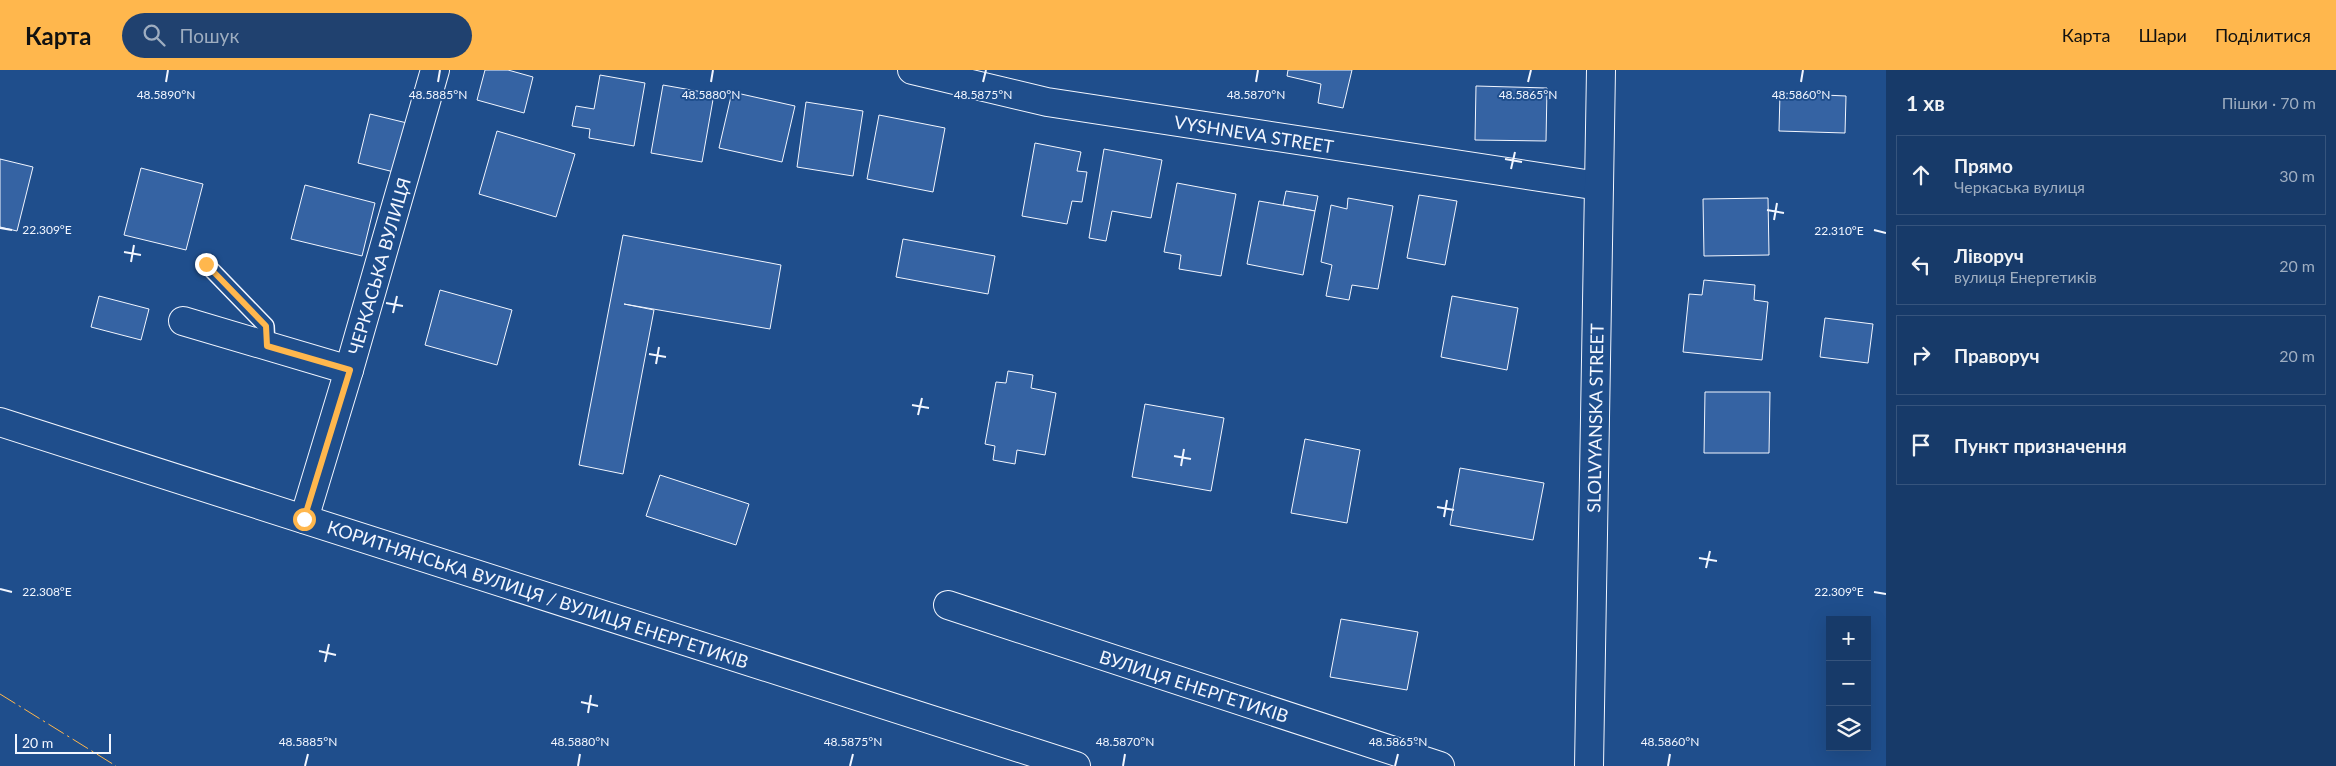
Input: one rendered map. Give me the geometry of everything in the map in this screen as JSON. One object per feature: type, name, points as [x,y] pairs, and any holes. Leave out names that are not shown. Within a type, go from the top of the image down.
[{"type":"street","name":"ЧЕРКАСЬКА ВУЛИЦЯ","points":[[304,519],[350,370],[435,70]]},
{"type":"street","name":"VYSHNEVA STREET","points":[[912,70],[1047,102],[1599,186]]},
{"type":"street","name":"SLOLVYANSKA STREET","points":[[1589,766],[1601,70]]},
{"type":"street","points":[[183,321],[350,370]]},
{"type":"street","name":"КОРИТНЯНСЬКА ВУЛИЦЯ / ВУЛИЦЯ ЕНЕРГЕТИКІВ","points":[[0,422],[1076,766]]},
{"type":"street","name":"ВУЛИЦЯ ЕНЕРГЕТИКІВ","points":[[948,605],[1440,766]]},
{"type":"lane","points":[[206,264],[266,326],[267,346]]},
{"type":"building","points":[[485,70],[508,70],[533,77],[524,113],[477,100]]},
{"type":"building","points":[[1288,70],[1352,70],[1343,108],[1318,103],[1321,84],[1287,76]]},
{"type":"building","points":[[600,75],[645,83],[634,146],[589,138],[590,129],[572,126],[576,106],[594,109]]},
{"type":"building","points":[[663,85],[714,94],[702,162],[651,153]]},
{"type":"building","points":[[1476,86],[1547,88],[1546,141],[1475,140]]},
{"type":"building","points":[[732,92],[795,106],[782,162],[719,148]]},
{"type":"building","points":[[1780,93],[1846,96],[1845,133],[1779,131]]},
{"type":"building","points":[[806,102],[863,111],[853,176],[797,167]]},
{"type":"building","points":[[370,114],[407,123],[394,172],[358,163]]},
{"type":"building","points":[[879,115],[945,128],[933,192],[867,179]]},
{"type":"building","points":[[497,131],[575,154],[556,217],[479,194]]},
{"type":"building","points":[[1035,143],[1081,152],[1077,171],[1087,172],[1082,202],[1072,201],[1067,224],[1022,216]]},
{"type":"building","points":[[1104,149],[1162,160],[1151,218],[1112,211],[1106,241],[1089,238]]},
{"type":"building","points":[[0,159],[33,167],[17,231],[0,227]]},
{"type":"building","points":[[141,168],[203,184],[186,250],[124,235]]},
{"type":"building","points":[[1177,183],[1236,194],[1221,276],[1179,269],[1181,255],[1164,252]]},
{"type":"building","points":[[305,185],[375,203],[362,256],[291,239]]},
{"type":"building","points":[[1286,191],[1318,196],[1315,211],[1283,205]]},
{"type":"building","points":[[1419,195],[1457,201],[1445,265],[1407,258]]},
{"type":"building","points":[[1348,198],[1393,206],[1378,289],[1352,285],[1349,300],[1326,296],[1332,265],[1321,262],[1331,205],[1347,209]]},
{"type":"building","points":[[1768,198],[1769,255],[1704,256],[1703,199]]},
{"type":"building","points":[[1259,201],[1315,211],[1303,275],[1247,264]]},
{"type":"building","points":[[623,235],[781,265],[770,329],[624,304],[654,310],[623,474],[579,465]]},
{"type":"building","points":[[903,239],[995,256],[988,294],[896,277]]},
{"type":"building","points":[[1704,280],[1755,285],[1754,300],[1768,302],[1762,360],[1683,352],[1689,294],[1702,295]]},
{"type":"building","points":[[440,290],[512,310],[497,365],[425,345]]},
{"type":"building","points":[[99,296],[149,309],[141,340],[91,327]]},
{"type":"building","points":[[1452,296],[1518,308],[1507,370],[1441,357]]},
{"type":"building","points":[[1825,318],[1873,324],[1868,363],[1820,357]]},
{"type":"building","points":[[1008,371],[1033,375],[1031,388],[1056,393],[1045,455],[1017,450],[1015,464],[993,460],[995,446],[985,444],[996,382],[1006,383]]},
{"type":"building","points":[[1705,392],[1770,392],[1769,453],[1704,453]]},
{"type":"building","points":[[1145,404],[1224,418],[1211,491],[1132,477]]},
{"type":"building","points":[[1305,439],[1360,450],[1347,523],[1291,513]]},
{"type":"building","points":[[1460,468],[1544,483],[1533,540],[1450,525]]},
{"type":"building","points":[[660,475],[749,504],[736,545],[646,516]]},
{"type":"building","points":[[1341,619],[1418,632],[1407,690],[1330,677]]},
{"type":"power","points":[[0,694],[116,766]]},
{"type":"route","points":[[206,264],[266,326],[267,346],[350,370],[304,519]]}]
